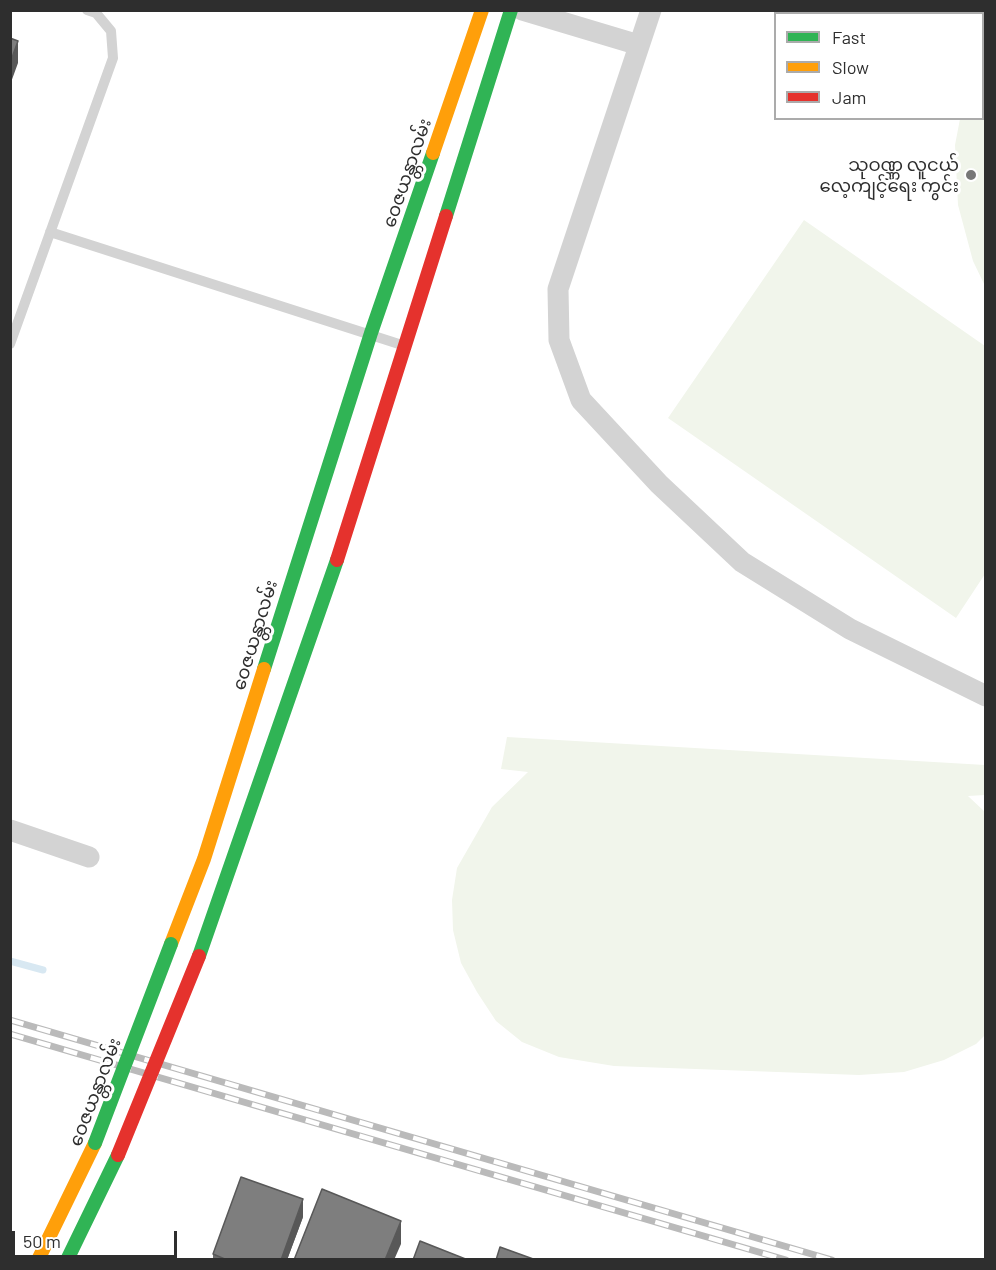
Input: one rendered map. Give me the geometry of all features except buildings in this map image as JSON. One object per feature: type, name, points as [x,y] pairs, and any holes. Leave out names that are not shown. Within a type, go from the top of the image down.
[{"type":"main road","name":"ဝေဇယန္တာလမ်း","points":[[38,1260],[95,1143],[204,859],[371,333],[482,10]]},
{"type":"main road","points":[[68,1260],[118,1155],[199,956],[341,548],[511,10]]},
{"type":"main road","points":[[346,412],[381,424]]},
{"type":"street","points":[[522,10],[639,45]]},
{"type":"street","points":[[651,10],[558,289],[559,340],[581,400],[658,484],[742,562],[850,629],[986,696]]},
{"type":"street","points":[[10,830],[89,857]]},
{"type":"lane","points":[[10,344],[113,58],[111,31],[96,13],[87,10]]},
{"type":"lane","points":[[50,232],[371,333],[405,346]]},
{"type":"shaded area","name":"သုဝဏ္ဏ လူငယ် လေ့ကျင့်ရေး ကွင်း","points":[[984,51],[986,52],[985,286],[973,261],[958,205],[955,145],[960,120],[984,120]]},
{"type":"shaded area","points":[[804,220],[985,346],[985,574],[956,618],[668,418]]},
{"type":"shaded area","points":[[507,737],[985,765],[985,795],[968,796],[985,812],[985,1035],[976,1044],[944,1060],[904,1072],[859,1075],[614,1066],[559,1057],[522,1042],[496,1021],[477,992],[461,963],[453,930],[452,900],[457,868],[492,807],[528,772],[501,769]]},
{"type":"waterway","points":[[10,961],[43,970]]},
{"type":"railway","points":[[10,1020],[832,1260]]},
{"type":"railway","points":[[10,1034],[786,1260]]},
{"type":"traffic: fast","points":[[446,216],[511,10]]},
{"type":"traffic: fast","points":[[264,669],[371,333],[433,153]]},
{"type":"traffic: fast","points":[[199,956],[337,560]]},
{"type":"traffic: fast","points":[[95,1143],[171,944]]},
{"type":"traffic: fast","points":[[67,1260],[118,1155]]},
{"type":"traffic: slow","points":[[433,153],[482,10]]},
{"type":"traffic: slow","points":[[171,944],[204,859],[264,669]]},
{"type":"traffic: slow","points":[[38,1260],[95,1143]]},
{"type":"traffic: jam","points":[[337,560],[446,216]]},
{"type":"traffic: jam","points":[[118,1155],[199,956]]},
{"type":"place","name":"သုဝဏ္ဏ လူငယ် လေ့ကျင့်ရေး ကွင်း","points":[[971,175]]}]
